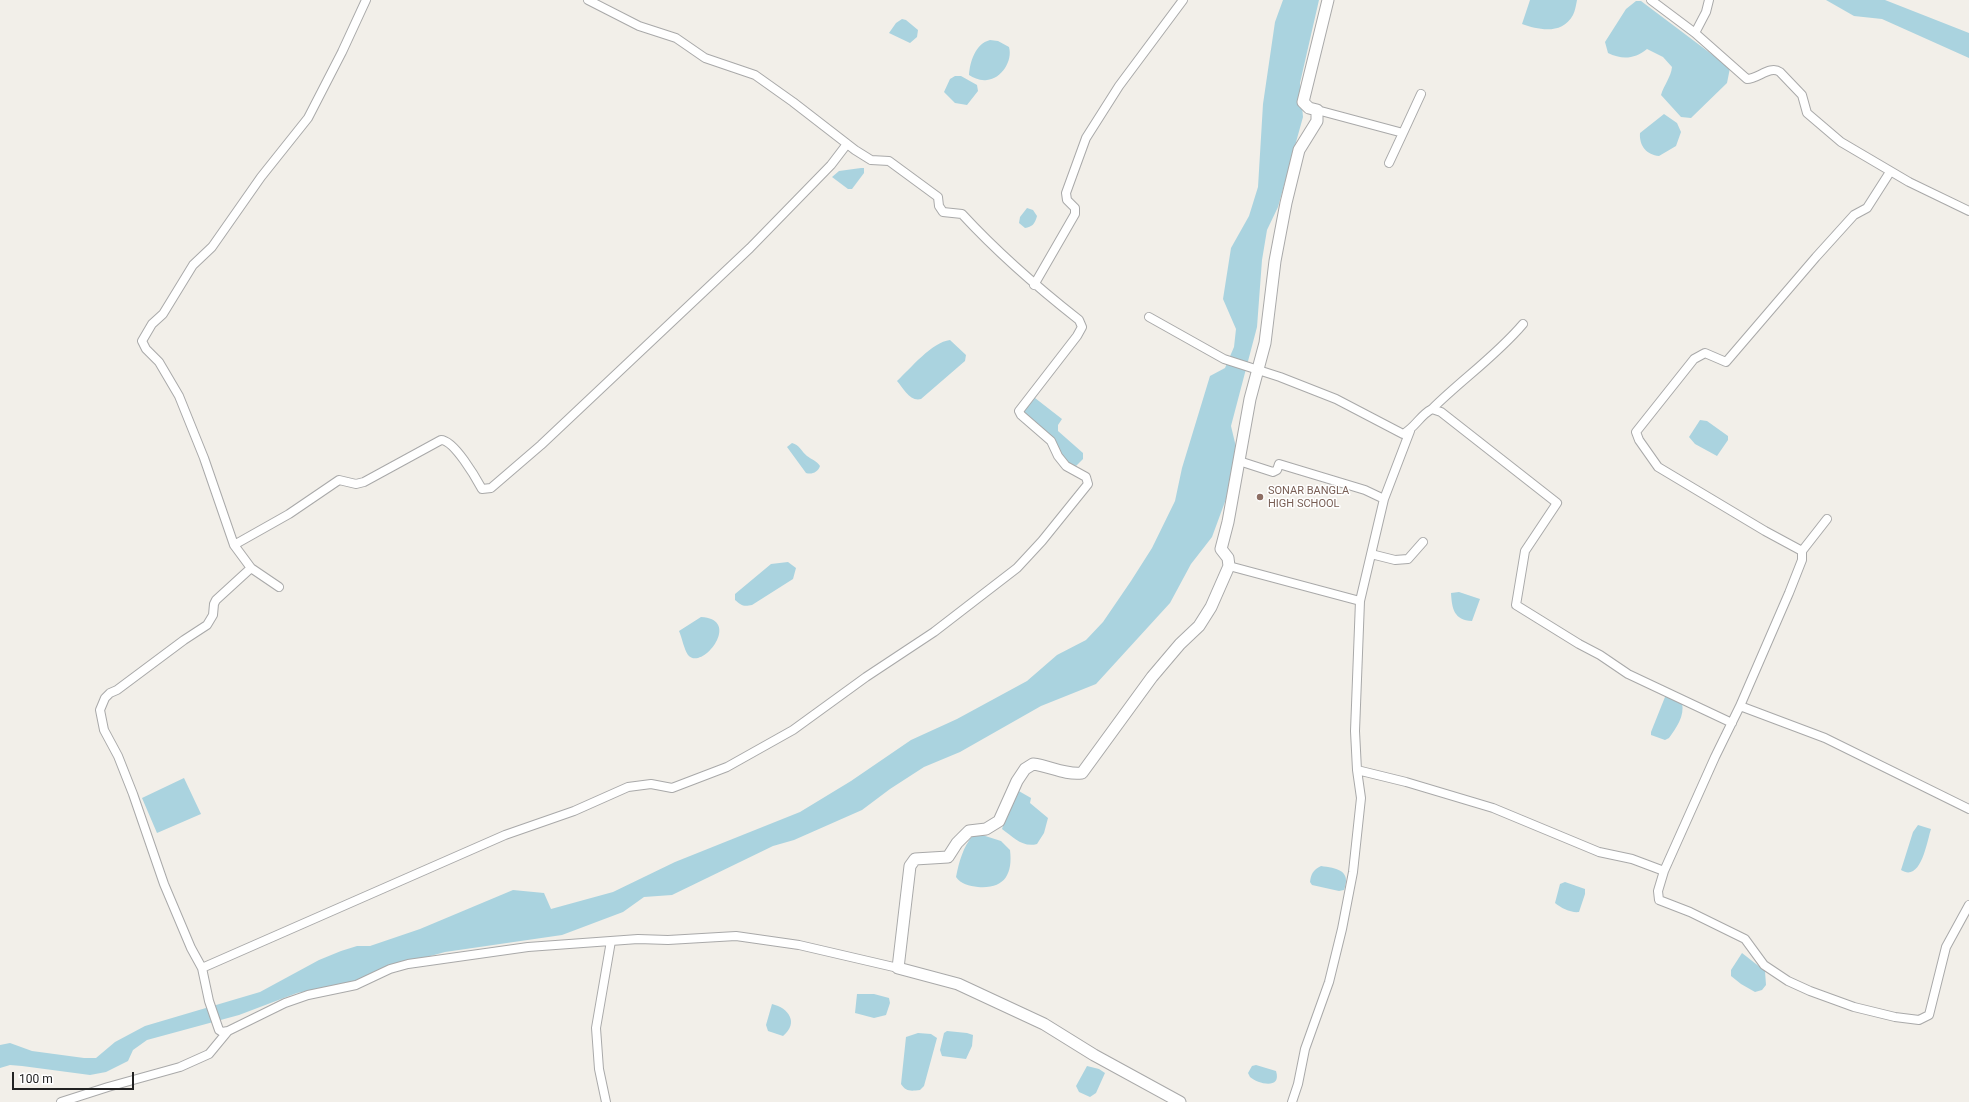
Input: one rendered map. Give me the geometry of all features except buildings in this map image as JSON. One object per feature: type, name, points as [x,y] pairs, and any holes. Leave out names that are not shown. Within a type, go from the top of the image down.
[{"type":"street","points":[[279,587],[251,568],[234,545],[204,458],[179,396],[159,362],[146,349],[142,341],[152,324],[163,314],[193,265],[212,247],[261,177],[308,118],[342,52],[366,0]]},
{"type":"street","points":[[202,968],[505,835],[574,811],[628,788],[651,784],[672,788],[727,767],[793,730],[866,677],[934,632],[1017,568],[1042,541],[1088,484],[1086,477],[1066,466],[1058,456],[1051,441],[1021,415],[1019,411],[1077,336],[1082,327],[1079,320],[1034,285],[982,236],[962,214],[943,212],[938,206],[938,197],[889,161],[871,160],[847,144],[794,102],[755,75],[705,58],[676,38],[639,26],[588,0]]},
{"type":"street","points":[[1034,285],[1075,214],[1075,208],[1066,200],[1066,193],[1086,138],[1118,86],[1183,0]]},
{"type":"street","points":[[1328,0],[1303,102],[1309,108],[1403,133]]},
{"type":"street","points":[[1652,0],[1695,33],[1747,79],[1754,79],[1771,70],[1780,72],[1802,95],[1807,113],[1841,142],[1890,172],[1969,211]]},
{"type":"street","points":[[1695,33],[1706,12],[1709,0]]},
{"type":"street","points":[[1389,163],[1420,94]]},
{"type":"street","points":[[898,968],[910,866],[915,859],[948,857],[957,843],[969,831],[986,829],[998,821],[1017,781],[1025,769],[1033,764],[1069,774],[1082,773],[1152,677],[1180,644],[1198,626],[1211,608],[1229,566],[1228,558],[1221,549],[1239,461],[1255,369],[1265,343],[1275,261],[1286,203],[1299,150],[1317,121],[1317,110]]},
{"type":"street","points":[[234,545],[289,514],[339,480],[356,484],[364,482],[441,440],[448,442],[470,469],[482,489],[491,488],[542,445],[750,248],[831,166],[847,144]]},
{"type":"street","points":[[1802,551],[1753,524],[1658,467],[1639,440],[1636,432],[1694,359],[1705,353],[1726,362],[1854,215],[1867,208],[1890,172]]},
{"type":"street","points":[[1149,317],[1224,359],[1336,399],[1403,434],[1410,431]]},
{"type":"street","points":[[1292,1102],[1298,1084],[1305,1049],[1329,982],[1342,929],[1353,872],[1361,798],[1357,770],[1355,731],[1360,601],[1384,499],[1410,431],[1426,412],[1432,409],[1459,383],[1507,343],[1523,324]]},
{"type":"street","points":[[1432,409],[1441,412],[1557,503],[1526,551],[1516,605],[1579,644],[1600,655],[1628,674],[1732,723]]},
{"type":"street","points":[[1239,461],[1273,472],[1277,470],[1279,464],[1366,490],[1384,499]]},
{"type":"street","points":[[1827,519],[1802,551],[1802,560],[1789,593],[1740,706],[1664,871],[1658,891],[1659,900],[1690,912],[1745,940],[1764,965],[1788,981],[1810,991],[1854,1007],[1896,1017],[1919,1020],[1929,1015],[1946,947],[1969,905]]},
{"type":"street","points":[[1371,554],[1394,560],[1408,559],[1423,542]]},
{"type":"street","points":[[1229,566],[1360,601]]},
{"type":"street","points":[[251,568],[216,600],[213,615],[207,625],[110,694],[105,698],[100,710],[104,730],[118,756],[133,794],[164,884],[202,968],[209,1001],[219,1030],[222,1032],[228,1031],[284,1003],[308,995],[356,985],[390,969],[408,964],[528,947],[612,941],[736,936],[799,946],[898,968],[958,984],[1044,1024],[1101,1059],[1180,1102]]},
{"type":"street","points":[[1740,706],[1825,738],[1969,809]]},
{"type":"street","points":[[1357,770],[1406,782],[1493,808],[1599,852],[1632,859],[1664,871]]},
{"type":"street","points":[[606,1102],[599,1069],[596,1028],[612,941]]},
{"type":"street","points":[[61,1102],[180,1067],[209,1054],[228,1031]]},
{"type":"water","points":[[1283,0],[1319,0],[1300,83],[1303,117],[1278,207],[1267,230],[1262,260],[1257,327],[1231,426],[1236,447],[1226,499],[1212,537],[1191,564],[1170,603],[1096,684],[1041,706],[960,752],[924,767],[890,789],[862,810],[794,840],[773,846],[672,895],[644,897],[623,912],[562,935],[445,952],[383,969],[357,981],[297,993],[239,1015],[147,1040],[133,1050],[128,1061],[106,1072],[90,1075],[10,1065],[0,1068],[0,1045],[10,1043],[32,1051],[84,1058],[96,1058],[115,1042],[145,1026],[260,992],[319,960],[341,951],[357,946],[370,946],[420,929],[513,890],[544,893],[551,909],[613,892],[675,862],[800,812],[851,781],[911,740],[957,719],[1027,681],[1057,655],[1086,640],[1103,622],[1152,548],[1175,501],[1182,468],[1210,376],[1225,368],[1234,347],[1236,329],[1223,299],[1231,248],[1249,216],[1258,187],[1263,104],[1275,22]]},
{"type":"water","points":[[1530,0],[1577,0],[1573,15],[1563,26],[1543,29],[1522,24]]},
{"type":"water","points":[[1826,0],[1885,0],[1969,33],[1969,58],[1882,19],[1854,16]]},
{"type":"water","points":[[1636,1],[1641,1],[1730,68],[1727,83],[1691,118],[1681,117],[1661,95],[1672,67],[1663,57],[1647,49],[1633,57],[1618,57],[1608,53],[1605,42],[1626,9]]},
{"type":"water","points":[[902,19],[906,20],[918,30],[917,37],[910,43],[889,33],[896,23]]},
{"type":"water","points":[[990,40],[998,41],[1009,47],[1009,58],[1005,68],[997,76],[992,79],[977,79],[969,75],[972,59],[977,49],[985,42]]},
{"type":"water","points":[[955,76],[961,76],[977,85],[978,91],[967,105],[955,103],[944,92],[950,79]]},
{"type":"water","points":[[1664,114],[1677,123],[1681,132],[1676,146],[1659,156],[1647,152],[1642,146],[1640,133]]},
{"type":"water","points":[[864,168],[864,173],[852,189],[848,189],[832,177],[839,171]]},
{"type":"water","points":[[1027,208],[1033,210],[1037,216],[1033,225],[1025,228],[1019,223],[1020,217]]},
{"type":"water","points":[[950,340],[966,355],[965,361],[921,399],[910,396],[904,391],[897,381],[929,350],[936,345]]},
{"type":"water","points":[[1035,398],[1062,419],[1058,425],[1058,431],[1083,453],[1083,459],[1076,466],[1069,464],[1023,412]]},
{"type":"water","points":[[1700,420],[1707,421],[1728,436],[1728,440],[1717,456],[1695,444],[1689,437]]},
{"type":"water","points":[[792,443],[797,445],[807,456],[819,464],[820,466],[816,471],[810,474],[806,473],[787,447]]},
{"type":"water","points":[[788,562],[796,568],[793,579],[752,605],[742,605],[735,600],[735,594],[771,564]]},
{"type":"water","points":[[1459,592],[1480,599],[1472,621],[1461,618],[1453,609],[1451,593]]},
{"type":"water","points":[[701,617],[713,620],[719,626],[719,634],[716,643],[709,651],[702,657],[694,658],[688,655],[679,631]]},
{"type":"water","points":[[1671,695],[1682,703],[1683,708],[1679,722],[1669,738],[1665,740],[1651,735],[1651,732],[1665,697]]},
{"type":"water","points":[[184,778],[201,814],[157,833],[142,798]]},
{"type":"water","points":[[1017,790],[1031,798],[1030,803],[1048,818],[1044,833],[1037,844],[1032,845],[1023,843],[1002,829],[1012,799]]},
{"type":"water","points":[[1918,825],[1931,829],[1922,859],[1914,871],[1908,872],[1901,870],[1913,832]]},
{"type":"water","points":[[979,834],[1001,841],[1010,850],[1011,859],[1008,873],[1005,879],[994,886],[971,886],[963,883],[956,877],[964,850],[973,835]]},
{"type":"water","points":[[1321,866],[1337,869],[1344,874],[1346,883],[1344,890],[1339,891],[1312,885],[1310,882],[1312,874]]},
{"type":"water","points":[[1565,882],[1585,889],[1585,894],[1579,912],[1566,910],[1555,903],[1560,884]]},
{"type":"water","points":[[1742,953],[1765,971],[1766,985],[1762,990],[1755,992],[1731,976],[1731,970]]},
{"type":"water","points":[[857,994],[874,994],[889,998],[890,1003],[886,1015],[874,1018],[855,1013]]},
{"type":"water","points":[[772,1004],[783,1009],[790,1017],[790,1026],[788,1031],[783,1036],[768,1031],[766,1025]]},
{"type":"water","points":[[947,1031],[973,1035],[972,1046],[966,1059],[942,1056],[940,1050],[944,1033]]},
{"type":"water","points":[[918,1033],[931,1034],[937,1038],[924,1086],[920,1090],[914,1091],[905,1088],[901,1084],[906,1037]]},
{"type":"water","points":[[1256,1065],[1276,1071],[1276,1081],[1268,1084],[1258,1082],[1250,1077],[1248,1073],[1252,1066]]},
{"type":"water","points":[[1087,1066],[1099,1069],[1105,1073],[1096,1093],[1090,1097],[1079,1092],[1076,1086]]},
{"type":"place","name":"SONAR BANGLA HIGH SCHOOL","points":[[1260,497]]}]
